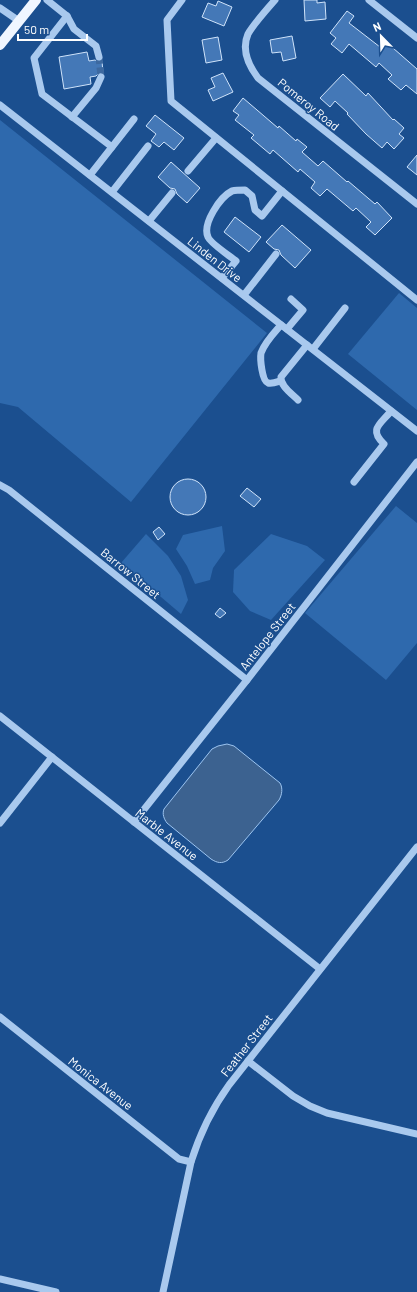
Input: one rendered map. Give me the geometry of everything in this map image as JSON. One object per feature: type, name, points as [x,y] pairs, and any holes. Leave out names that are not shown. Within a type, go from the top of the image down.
[{"type":"main road","points":[[0,45],[36,0]]},
{"type":"street","points":[[47,0],[67,16],[74,29],[96,46],[99,57]]},
{"type":"street","points":[[182,0],[167,20],[171,101],[417,300]]},
{"type":"street","name":"Pomeroy Road","points":[[275,0],[248,34],[246,49],[251,68],[258,78],[417,204]]},
{"type":"street","points":[[369,0],[417,38]]},
{"type":"street","points":[[0,8],[19,21]]},
{"type":"street","points":[[67,16],[34,58],[42,94],[112,147]]},
{"type":"street","points":[[72,117],[96,88],[101,77]]},
{"type":"street","name":"Linden Drive","points":[[0,105],[417,431]]},
{"type":"street","points":[[90,175],[134,119]]},
{"type":"street","points":[[188,171],[216,138]]},
{"type":"street","points":[[112,192],[148,146]]},
{"type":"street","points":[[222,278],[236,261],[209,240],[206,229],[211,214],[222,200],[232,192],[245,190],[252,196],[255,210],[262,216],[282,191]]},
{"type":"street","points":[[149,221],[172,193]]},
{"type":"street","points":[[244,295],[276,254]]},
{"type":"street","points":[[280,381],[267,383],[264,380],[260,363],[261,355],[264,347],[272,335],[284,327],[303,310],[291,299]]},
{"type":"street","points":[[280,381],[281,377],[346,308]]},
{"type":"street","points":[[280,381],[298,400]]},
{"type":"street","points":[[354,482],[384,444],[376,434],[376,429],[391,410]]},
{"type":"street","name":"Antelope Street","points":[[134,822],[417,462]]},
{"type":"street","name":"Barrow Street","points":[[0,486],[10,490],[247,680]]},
{"type":"street","name":"Marble Avenue","points":[[0,716],[320,969]]},
{"type":"street","points":[[0,823],[52,757]]},
{"type":"street","name":"Feather Street","points":[[163,1292],[191,1162],[197,1141],[206,1121],[225,1091],[248,1061],[417,847]]},
{"type":"street","name":"Monica Avenue","points":[[0,1017],[179,1159],[191,1162]]},
{"type":"street","points":[[248,1061],[294,1096],[310,1106],[345,1118],[417,1134]]},
{"type":"street","points":[[0,1279],[56,1292]]},
{"type":"shaded area","points":[[0,120],[267,333],[131,502],[18,407],[0,403]]},
{"type":"shaded area","points":[[399,293],[417,308],[417,410],[348,354]]},
{"type":"shaded area","points":[[396,506],[417,523],[417,643],[386,680],[305,613]]},
{"type":"shaded area","points":[[222,526],[225,551],[213,568],[210,580],[195,584],[187,566],[176,549],[183,535]]},
{"type":"shaded area","points":[[146,534],[168,556],[181,576],[188,600],[181,614],[121,563]]},
{"type":"shaded area","points":[[271,534],[307,546],[325,560],[271,620],[250,611],[233,592],[234,570]]},
{"type":"shaded area","points":[[227,744],[234,746],[280,783],[282,792],[279,800],[228,860],[220,862],[211,859],[167,823],[163,813],[164,809],[212,749]]},
{"type":"building","points":[[304,0],[317,0],[317,3],[325,2],[326,19],[305,21]]},
{"type":"building","points":[[218,1],[232,7],[224,26],[202,17],[208,3],[216,6]]},
{"type":"building","points":[[347,11],[354,16],[349,23],[380,47],[385,41],[417,69],[417,94],[406,85],[401,90],[388,79],[392,75],[379,63],[376,67],[349,44],[342,53],[331,44],[336,38],[330,33]]},
{"type":"building","points":[[292,36],[296,58],[283,61],[281,52],[272,53],[270,40]]},
{"type":"building","points":[[218,37],[222,60],[206,63],[202,40]]},
{"type":"building","points":[[87,52],[89,61],[102,61],[103,73],[100,72],[96,76],[90,77],[91,84],[64,89],[59,57]]},
{"type":"building","points":[[223,73],[233,92],[213,101],[208,90],[215,87],[211,78]]},
{"type":"building","points":[[343,74],[366,96],[368,93],[393,120],[394,119],[404,128],[399,134],[404,138],[394,149],[387,142],[382,148],[366,134],[347,114],[348,113],[335,101],[330,107],[320,98]]},
{"type":"building","points":[[243,98],[278,128],[279,126],[296,141],[297,139],[307,147],[302,152],[318,166],[323,161],[375,204],[377,202],[392,218],[375,235],[366,227],[371,222],[356,208],[353,211],[327,189],[320,196],[311,188],[315,182],[300,169],[298,172],[273,150],[270,154],[251,138],[254,135],[235,120],[239,115],[233,111]]},
{"type":"building","points":[[155,115],[184,138],[174,150],[164,142],[159,147],[151,141],[156,134],[146,126]]},
{"type":"building","points":[[417,155],[417,175],[407,167]]},
{"type":"building","points":[[171,162],[200,188],[187,203],[177,194],[175,189],[170,188],[158,177]]},
{"type":"building","points":[[235,217],[261,237],[249,252],[224,232]]},
{"type":"building","points":[[282,225],[311,250],[295,268],[281,255],[279,250],[274,249],[266,242]]},
{"type":"building","points":[[192,479],[201,484],[205,490],[205,504],[201,510],[192,515],[184,515],[175,510],[171,504],[170,493],[175,484],[181,480]]},
{"type":"building","points":[[247,488],[261,499],[254,507],[240,496]]},
{"type":"building","points":[[159,527],[165,534],[158,540],[153,532]]},
{"type":"building","points":[[220,608],[226,613],[220,618],[215,614]]},
{"type":"tunnel","points":[[99,57],[101,77]]}]
